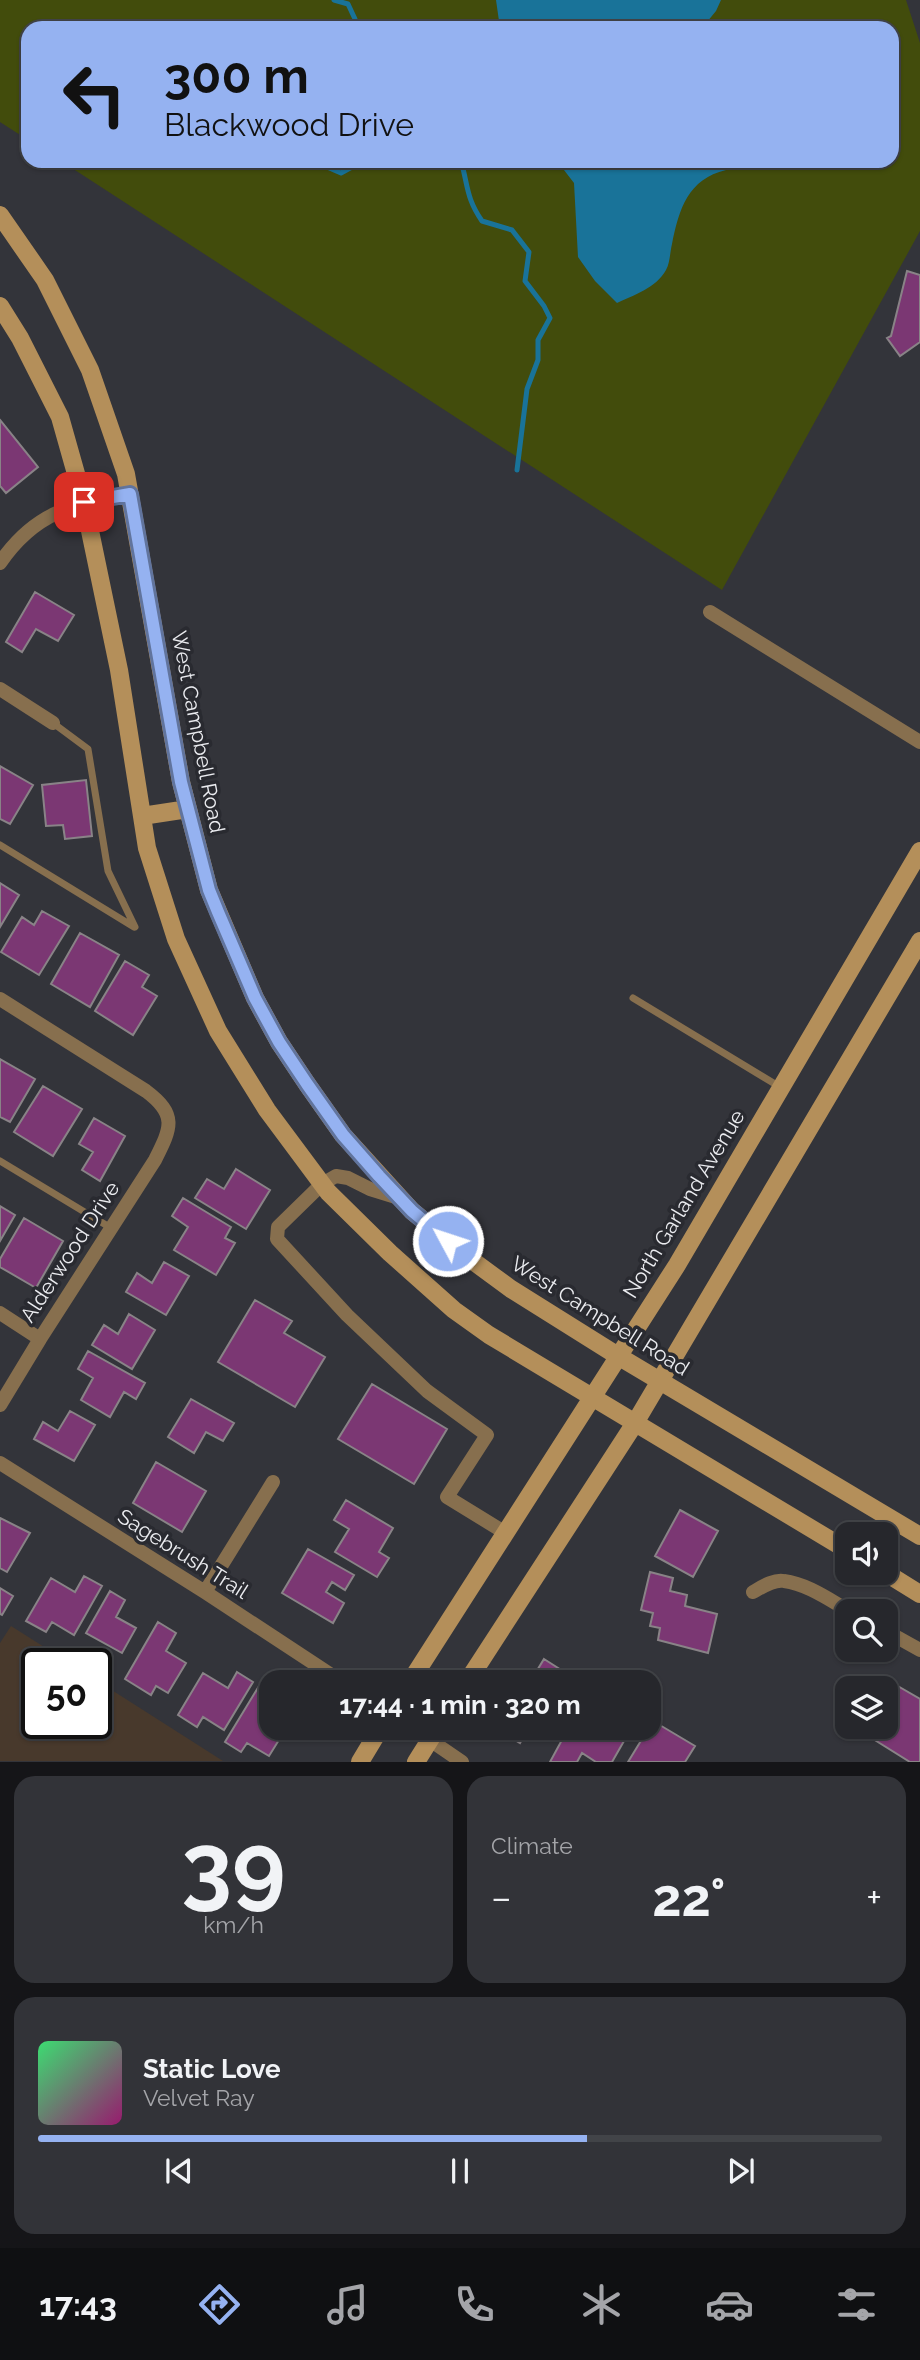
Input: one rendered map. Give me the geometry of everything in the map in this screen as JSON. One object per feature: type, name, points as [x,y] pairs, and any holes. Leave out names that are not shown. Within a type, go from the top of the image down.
[{"type":"main road","name":"West Campbell Road","points":[[0,215],[45,280],[90,370],[126,474],[181,782],[209,890],[255,998],[279,1042],[343,1135],[412,1211],[511,1289],[920,1536]]},
{"type":"main road","points":[[0,306],[20,338],[60,417],[84,502],[118,670],[147,848],[176,939],[218,1031],[267,1110],[322,1184],[390,1253],[454,1310],[489,1335],[835,1543]]},
{"type":"main road","points":[[142,816],[188,809]]},
{"type":"main road","name":"North Garland Avenue","points":[[418,1670],[677,1265],[920,851]]},
{"type":"main road","points":[[475,1670],[635,1423],[920,941]]},
{"type":"main road","points":[[898,1580],[920,1594]]},
{"type":"main road","points":[[360,1762],[374,1740]]},
{"type":"main road","points":[[416,1762],[430,1740]]},
{"type":"street","points":[[0,563],[8,551],[33,527],[56,512],[84,502],[130,494]]},
{"type":"street","points":[[710,612],[920,742]]},
{"type":"street","points":[[0,689],[53,723]]},
{"type":"street","name":"Alderwood Drive","points":[[0,999],[146,1091],[163,1103],[170,1119],[164,1142],[155,1160],[0,1405]]},
{"type":"street","points":[[400,1198],[336,1176],[322,1184],[278,1227],[277,1239],[346,1315],[426,1391],[487,1435],[447,1497],[505,1532]]},
{"type":"street","points":[[0,1313],[40,1339]]},
{"type":"street","name":"Sagebrush Trail","points":[[0,1463],[324,1670]]},
{"type":"street","points":[[205,1592],[274,1482]]},
{"type":"street","points":[[753,1592],[766,1584],[782,1580],[805,1587],[835,1603]]},
{"type":"street","points":[[898,1638],[920,1650]]},
{"type":"street","points":[[441,1740],[462,1762]]},
{"type":"lane","points":[[0,845],[135,927],[108,871],[88,749],[53,723]]},
{"type":"lane","points":[[633,998],[781,1087]]},
{"type":"lane","points":[[0,1161],[111,1228]]},
{"type":"shaded area","points":[[11,1626],[46,1648],[21,1648],[21,1739],[112,1739],[112,1690],[223,1761],[0,1761],[0,1643]]},
{"type":"green space","points":[[0,0],[906,0],[920,43],[920,231],[722,590],[72,168],[899,168],[899,21],[21,21],[21,136],[0,122]]},
{"type":"water","points":[[496,0],[721,0],[708,21],[499,21]]},
{"type":"water","points":[[562,168],[727,168],[703,180],[687,197],[662,276],[644,290],[617,303],[595,281],[578,257],[574,183]]},
{"type":"building","points":[[907,271],[920,275],[920,342],[900,356],[887,338],[891,336]]},
{"type":"building","points":[[0,420],[38,467],[6,493],[0,486]]},
{"type":"building","points":[[35,592],[74,615],[58,641],[36,629],[22,652],[6,642]]},
{"type":"building","points":[[0,766],[33,785],[10,824],[0,819]]},
{"type":"building","points":[[86,780],[92,836],[65,839],[63,825],[46,826],[42,785]]},
{"type":"building","points":[[0,883],[19,895],[0,927]]},
{"type":"building","points":[[42,911],[69,926],[39,975],[1,952],[22,917],[34,925]]},
{"type":"building","points":[[80,933],[119,955],[90,1007],[51,984]]},
{"type":"building","points":[[125,961],[149,975],[142,987],[157,996],[133,1035],[95,1011]]},
{"type":"building","points":[[0,1059],[35,1079],[10,1122],[0,1117]]},
{"type":"building","points":[[43,1086],[82,1109],[53,1156],[14,1132]]},
{"type":"building","points":[[94,1118],[125,1136],[100,1181],[82,1170],[93,1152],[79,1144]]},
{"type":"building","points":[[236,1169],[270,1190],[246,1229],[195,1198],[207,1179],[224,1189]]},
{"type":"building","points":[[183,1198],[231,1227],[225,1238],[235,1243],[216,1275],[174,1250],[188,1227],[172,1216]]},
{"type":"building","points":[[0,1206],[15,1215],[0,1241]]},
{"type":"building","points":[[24,1218],[63,1241],[36,1288],[0,1267],[0,1259]]},
{"type":"building","points":[[164,1262],[189,1276],[166,1315],[126,1292],[137,1273],[152,1283]]},
{"type":"building","points":[[255,1300],[292,1321],[284,1333],[325,1357],[295,1407],[218,1362]]},
{"type":"building","points":[[129,1314],[155,1330],[132,1369],[92,1345],[104,1325],[118,1334]]},
{"type":"building","points":[[88,1351],[145,1383],[136,1399],[124,1392],[110,1417],[81,1400],[93,1378],[78,1369]]},
{"type":"building","points":[[372,1384],[447,1429],[414,1484],[338,1439]]},
{"type":"building","points":[[191,1399],[234,1423],[223,1441],[206,1432],[194,1453],[168,1437]]},
{"type":"building","points":[[70,1411],[95,1425],[74,1461],[34,1439],[43,1422],[58,1431]]},
{"type":"building","points":[[156,1462],[206,1491],[182,1532],[133,1503]]},
{"type":"building","points":[[346,1500],[393,1528],[379,1552],[389,1558],[377,1577],[335,1552],[349,1529],[334,1520]]},
{"type":"building","points":[[680,1510],[718,1531],[693,1577],[655,1556]]},
{"type":"building","points":[[0,1518],[30,1533],[7,1572],[0,1568]]},
{"type":"building","points":[[308,1549],[354,1575],[345,1590],[332,1582],[326,1592],[344,1603],[333,1623],[282,1593]]},
{"type":"building","points":[[650,1572],[673,1578],[670,1591],[687,1595],[685,1606],[717,1614],[708,1653],[658,1640],[660,1628],[650,1626],[653,1613],[641,1610]]},
{"type":"building","points":[[84,1576],[102,1586],[74,1635],[52,1622],[46,1632],[26,1621],[51,1578],[75,1592]]},
{"type":"building","points":[[0,1588],[13,1596],[2,1615],[0,1614]]},
{"type":"building","points":[[110,1591],[125,1600],[116,1617],[136,1628],[122,1653],[86,1633]]},
{"type":"building","points":[[158,1622],[176,1633],[166,1651],[186,1663],[168,1693],[156,1686],[151,1695],[125,1679]]},
{"type":"building","points":[[544,1659],[561,1670],[537,1670]]},
{"type":"building","points":[[237,1672],[253,1682],[224,1730],[203,1717],[197,1727],[178,1715],[203,1673],[228,1688]]},
{"type":"building","points":[[259,1686],[259,1740],[279,1740],[269,1756],[247,1743],[241,1752],[225,1742]]},
{"type":"building","points":[[898,1686],[920,1699],[920,1762],[910,1762],[873,1739],[898,1739]]},
{"type":"building","points":[[661,1726],[695,1746],[685,1762],[628,1762],[641,1740],[661,1740]]},
{"type":"building","points":[[562,1740],[625,1740],[612,1762],[596,1762],[582,1753],[577,1762],[550,1762]]},
{"type":"waterway","points":[[334,0],[348,4],[355,21]]},
{"type":"waterway","points":[[329,168],[341,173],[350,168]]},
{"type":"waterway","points":[[463,168],[470,198],[482,221],[512,230],[529,252],[525,281],[550,318],[538,340],[538,360],[527,389],[517,470]]},
{"type":"route","points":[[84,502],[130,494],[181,782],[209,890],[255,998],[279,1042],[343,1135],[412,1211],[448,1241]]}]
